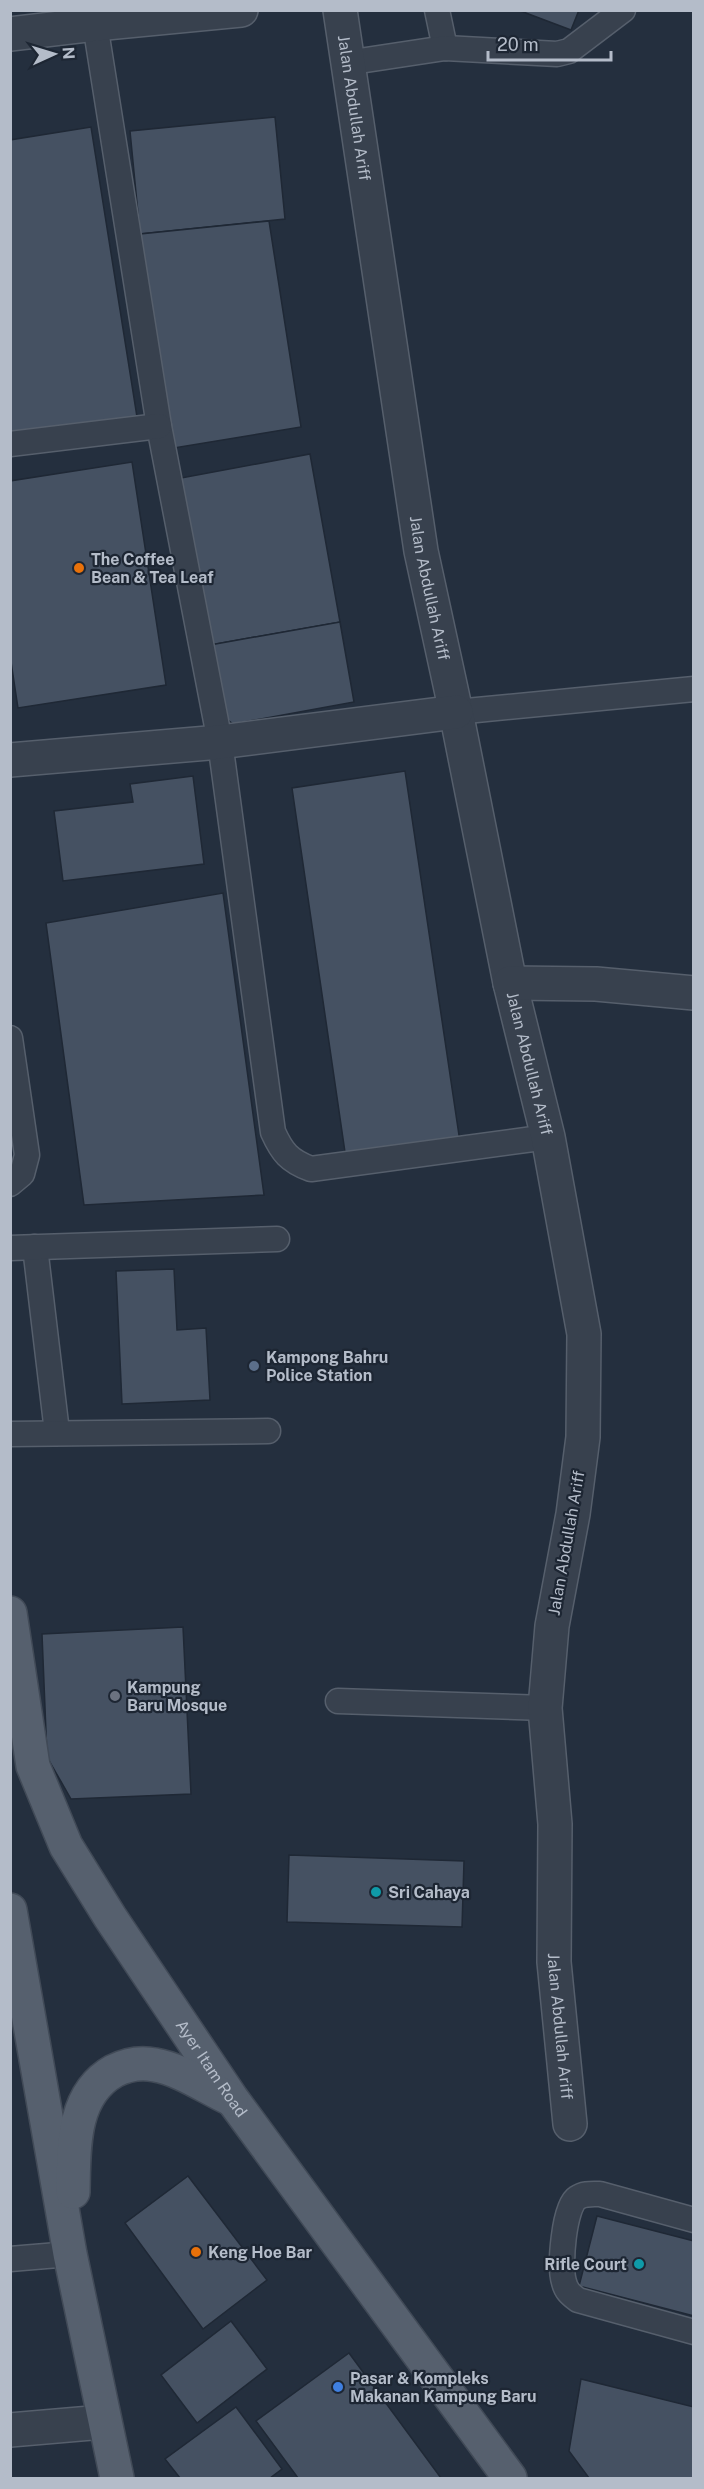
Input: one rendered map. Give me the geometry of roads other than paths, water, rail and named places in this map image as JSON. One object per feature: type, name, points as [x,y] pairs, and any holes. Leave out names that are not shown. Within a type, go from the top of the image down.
[{"type":"main road","name":"Ayer Itam Road","points":[[10,1613],[33,1766],[66,1845],[110,1917],[232,2099],[510,2478]]},
{"type":"main road","points":[[10,1910],[70,2254],[117,2478]]},
{"type":"main road","points":[[70,2254],[74,2152],[79,2118],[89,2092],[106,2075],[121,2067],[154,2064],[232,2099]]},
{"type":"street","points":[[10,34],[241,10]]},
{"type":"street","name":"Jalan Abdullah Ariff","points":[[340,10],[346,63],[421,551],[510,983],[548,1137],[568,1239],[584,1346],[583,1437],[573,1514],[552,1626],[545,1708],[555,1824],[554,1962],[570,2124]]},
{"type":"street","points":[[10,760],[220,742],[456,712]]},
{"type":"street","points":[[510,983],[596,984],[693,993]]},
{"type":"street","points":[[10,2430],[104,2422]]},
{"type":"lane","points":[[437,10],[445,48]]},
{"type":"lane","points":[[346,63],[445,48],[557,54],[569,51],[623,10]]},
{"type":"lane","points":[[95,24],[159,426],[220,742],[273,1132],[282,1153],[295,1163],[311,1169],[548,1137]]},
{"type":"lane","points":[[10,444],[159,426]]},
{"type":"lane","points":[[456,712],[693,689]]},
{"type":"lane","points":[[10,1038],[27,1155],[22,1174],[10,1184]]},
{"type":"lane","points":[[10,1248],[277,1239]]},
{"type":"lane","points":[[35,1247],[57,1432]]},
{"type":"lane","points":[[10,1434],[268,1431]]},
{"type":"lane","points":[[338,1701],[545,1708]]},
{"type":"lane","points":[[693,2220],[600,2194],[587,2194],[576,2198],[570,2206],[560,2264],[569,2294],[578,2300],[693,2332]]},
{"type":"lane","points":[[10,2259],[70,2254]]},
{"type":"place","name":"The Coffee Bean & Tea Leaf","points":[[79,568]]},
{"type":"place","name":"Kampong Bahru Police Station","points":[[254,1366]]},
{"type":"place","name":"Kampung Baru Mosque","points":[[115,1696]]},
{"type":"place","name":"Sri Cahaya","points":[[376,1892]]},
{"type":"place","name":"Keng Hoe Bar","points":[[196,2252]]},
{"type":"place","name":"Rifle Court","points":[[639,2264]]},
{"type":"place","name":"Pasar & Kompleks Makanan Kampung Baru","points":[[338,2387]]}]
